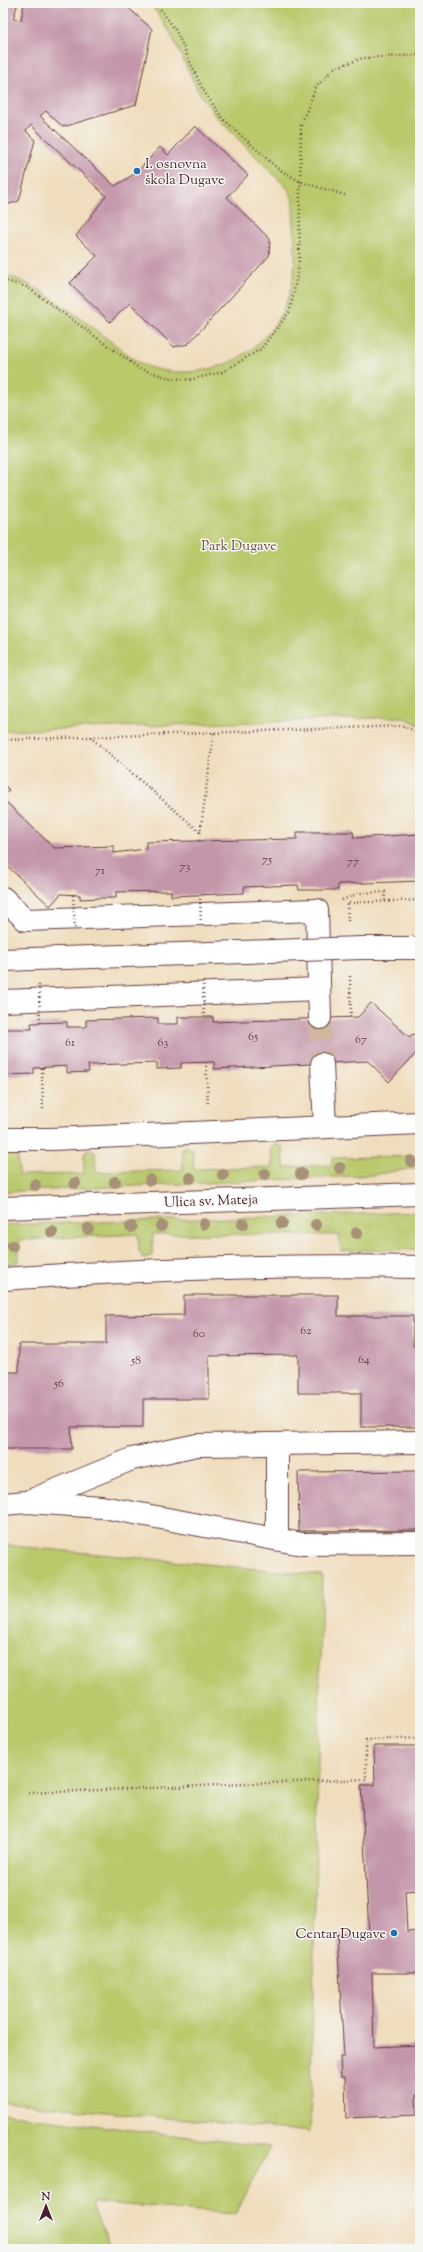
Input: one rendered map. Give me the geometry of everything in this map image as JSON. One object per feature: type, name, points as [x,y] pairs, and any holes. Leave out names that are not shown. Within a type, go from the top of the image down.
[{"type":"street","points":[[3,898],[26,920],[317,910],[320,1018]]},
{"type":"street","points":[[3,960],[362,948],[420,948]]},
{"type":"street","points":[[3,1001],[320,989]]},
{"type":"street","points":[[322,1064],[325,1127]]},
{"type":"street","points":[[3,1139],[51,1139],[420,1122]]},
{"type":"street","name":"Ulica sv. Mateja","points":[[3,1208],[420,1194]]},
{"type":"street","points":[[3,1279],[121,1270],[420,1267]]},
{"type":"street","points":[[27,1502],[132,1459],[197,1445],[420,1442]]},
{"type":"street","points":[[277,1444],[277,1539]]},
{"type":"street","points":[[3,1504],[27,1502],[102,1507],[302,1544],[420,1543]]},
{"type":"path","points":[[156,3],[176,31],[203,90],[223,119],[277,168],[301,182],[345,195]]},
{"type":"path","points":[[3,280],[27,287],[140,369],[166,377],[188,380],[222,372],[261,349],[290,310],[300,265],[301,125],[316,87],[334,68],[364,58],[420,55]]},
{"type":"path","points":[[3,740],[403,726],[420,733]]},
{"type":"path","points":[[199,841],[214,732]]},
{"type":"path","points":[[89,737],[200,832]]},
{"type":"path","points":[[359,893],[385,892],[385,901]]},
{"type":"path","points":[[73,895],[76,958]]},
{"type":"path","points":[[360,902],[420,900]]},
{"type":"path","points":[[38,959],[40,1023]]},
{"type":"path","points":[[206,1062],[208,1112]]},
{"type":"path","points":[[42,1068],[43,1117]]},
{"type":"path","points":[[29,1793],[366,1779],[366,1740],[420,1738]]},
{"type":"green space","name":"Park Dugave","points":[[150,3],[420,3],[420,725],[402,717],[3,731],[3,275],[31,285],[46,294],[142,364],[158,370],[187,372],[206,370],[224,365],[240,357],[255,346],[267,334],[278,319],[286,302],[294,275],[295,253],[293,199],[288,189],[217,118],[198,91],[170,32]]},
{"type":"green space","points":[[275,1144],[283,1147],[284,1167],[332,1165],[332,1158],[420,1156],[420,1167],[372,1175],[339,1177],[3,1192],[3,1153],[18,1154],[19,1175],[84,1174],[84,1154],[87,1149],[95,1152],[96,1172],[183,1170],[182,1149],[186,1146],[193,1150],[194,1169],[272,1167],[271,1147]]},
{"type":"green space","points":[[420,1212],[420,1249],[341,1251],[339,1235],[153,1234],[152,1256],[143,1258],[139,1252],[138,1234],[19,1240],[19,1262],[3,1265],[3,1225]]},
{"type":"green space","points":[[3,1545],[322,1575],[310,2132],[3,2102]]},
{"type":"green space","points":[[3,2114],[270,2147],[235,2214],[92,2202],[111,2249],[3,2249]]},
{"type":"building","points":[[3,3],[18,3],[13,19],[21,20],[24,3],[123,3],[152,29],[136,105],[63,127],[46,111],[40,116],[115,186],[136,173],[160,147],[168,155],[195,126],[248,175],[227,197],[270,239],[269,256],[188,344],[174,347],[130,303],[110,322],[70,283],[97,256],[76,236],[106,196],[31,125],[26,131],[35,140],[19,201],[3,206]]},
{"type":"building","points":[[3,784],[9,790],[3,797]]},
{"type":"building","points":[[3,799],[54,848],[114,846],[114,853],[146,849],[146,842],[297,839],[297,832],[353,832],[354,838],[420,834],[420,881],[338,884],[338,890],[299,890],[298,885],[244,887],[244,893],[171,896],[171,891],[116,892],[116,898],[80,899],[80,895],[61,894],[50,906],[3,862]]},
{"type":"building","points":[[371,1003],[409,1037],[413,1034],[420,1041],[420,1049],[389,1082],[368,1061],[214,1069],[214,1062],[181,1063],[181,1068],[157,1069],[157,1063],[88,1065],[89,1072],[67,1073],[67,1066],[34,1068],[34,1074],[3,1075],[3,1029],[32,1029],[31,1023],[67,1022],[67,1027],[86,1027],[86,1020],[158,1018],[158,1024],[178,1024],[178,1017],[213,1017],[213,1022],[358,1017]]},
{"type":"building","points":[[184,1295],[338,1295],[338,1316],[413,1316],[413,1346],[420,1346],[420,1427],[361,1427],[361,1393],[298,1393],[298,1355],[209,1356],[209,1399],[143,1399],[143,1427],[71,1427],[72,1449],[3,1449],[3,1372],[19,1372],[19,1344],[106,1344],[106,1316],[184,1315]]},
{"type":"building","points":[[420,1471],[420,1530],[299,1531],[298,1472]]},
{"type":"building","name":"Centar Dugave","points":[[374,1746],[420,1746],[420,1890],[405,1891],[407,1932],[420,1931],[420,1973],[372,1973],[374,2047],[420,2045],[420,2095],[416,2095],[417,2115],[346,2118],[345,2077],[341,2077],[340,2057],[344,2057],[337,1935],[369,1934],[361,1785],[375,1785]]},
{"type":"tunnel","points":[[320,1018],[322,1064]]},
{"type":"place","name":"I. osnovna škola Dugave","points":[[137,171]]},
{"type":"place","name":"Centar Dugave","points":[[394,1933]]}]
